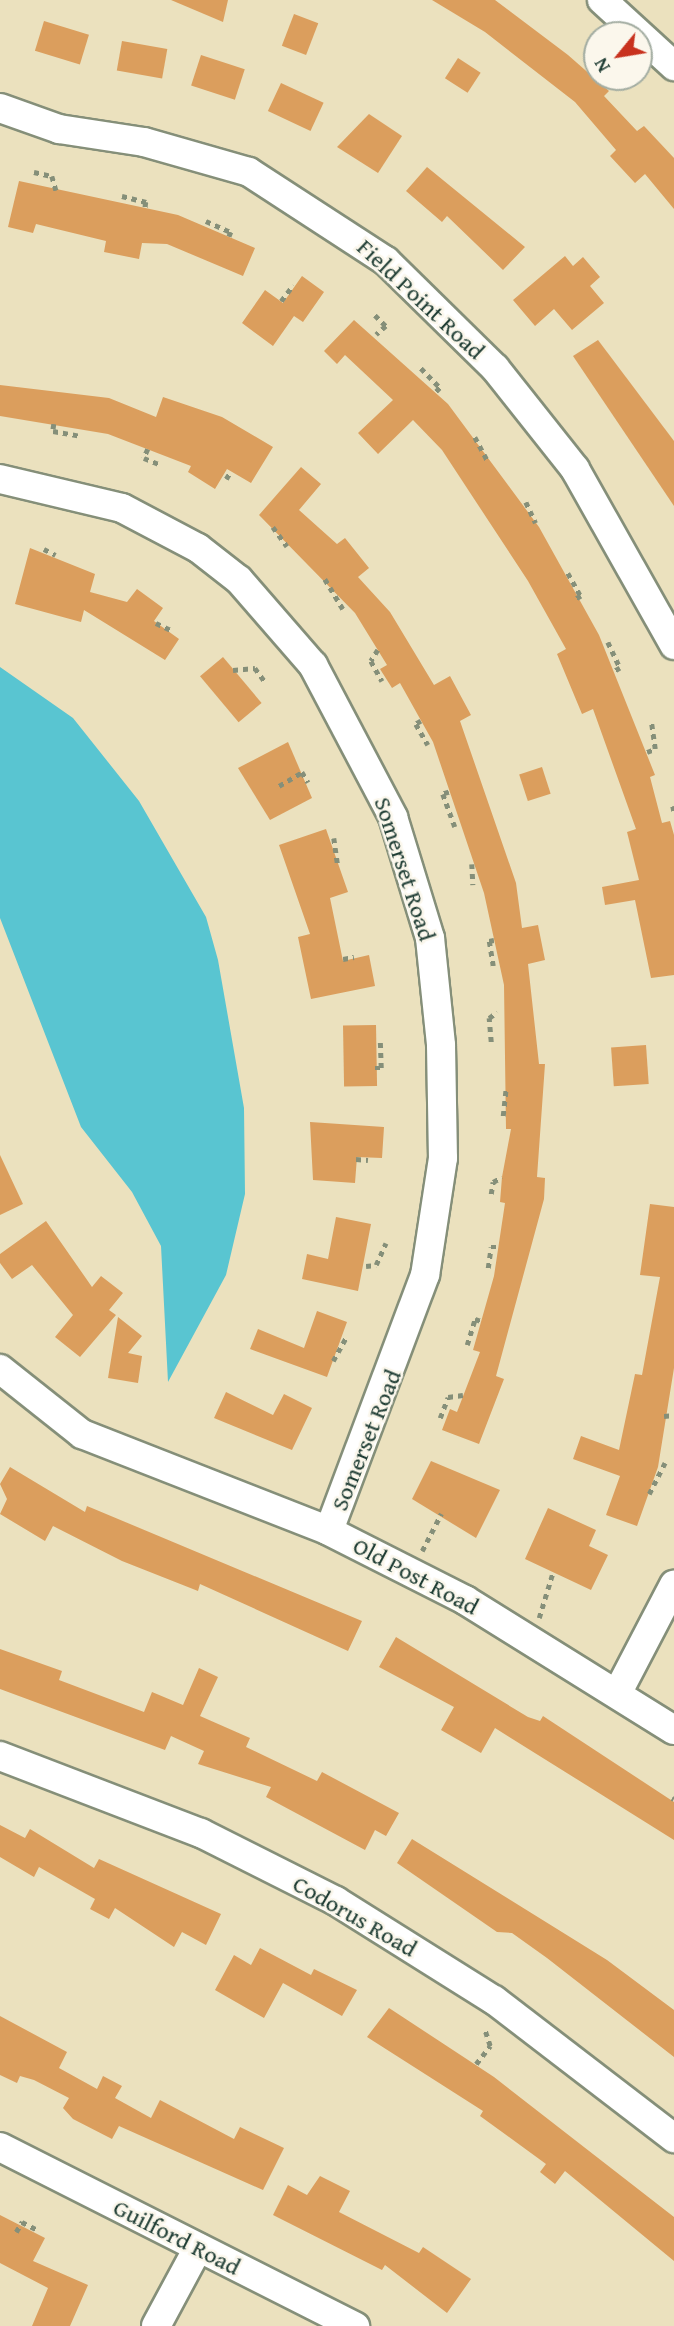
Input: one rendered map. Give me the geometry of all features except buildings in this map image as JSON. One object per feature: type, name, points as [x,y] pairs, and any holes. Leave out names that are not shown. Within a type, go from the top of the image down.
[{"type":"street","points":[[602,0],[674,66]]},
{"type":"street","name":"Field Point Road","points":[[0,108],[59,129],[144,142],[249,173],[386,261],[495,368],[575,469],[674,645]]},
{"type":"street","name":"Somerset Road","points":[[0,479],[122,508],[198,548],[239,580],[313,665],[393,817],[429,938],[441,1045],[443,1158],[425,1275],[330,1531]]},
{"type":"street","name":"Old Post Road","points":[[0,1369],[82,1434],[330,1531],[619,1690],[674,1730]]},
{"type":"street","points":[[619,1690],[674,1585]]},
{"type":"street","name":"Codorus Road","points":[[0,1756],[201,1833],[336,1901],[494,2000],[674,2138]]},
{"type":"street","name":"Guilford Road","points":[[0,2147],[355,2326]]},
{"type":"street","points":[[156,2326],[198,2248]]},
{"type":"path","points":[[34,172],[52,176],[56,190]]},
{"type":"path","points":[[122,196],[146,202],[145,208]]},
{"type":"path","points":[[206,221],[231,232],[229,237]]},
{"type":"path","points":[[281,301],[293,285]]},
{"type":"path","points":[[375,315],[386,326],[376,335]]},
{"type":"path","points":[[421,368],[440,388],[436,392]]},
{"type":"path","points":[[54,424],[53,430],[81,436]]},
{"type":"path","points":[[475,437],[487,460]]},
{"type":"path","points":[[148,449],[144,458],[161,465]]},
{"type":"path","points":[[226,479],[231,471]]},
{"type":"path","points":[[526,502],[536,523]]},
{"type":"path","points":[[274,527],[287,546]]},
{"type":"path","points":[[44,548],[55,555]]},
{"type":"path","points":[[568,573],[581,596],[576,599]]},
{"type":"path","points":[[325,579],[343,609]]},
{"type":"path","points":[[156,623],[171,629]]},
{"type":"path","points":[[608,642],[620,668],[615,671]]},
{"type":"path","points":[[379,650],[371,661],[382,681]]},
{"type":"path","points":[[233,670],[255,668],[267,682]]},
{"type":"path","points":[[421,721],[416,724],[428,745]]},
{"type":"path","points":[[647,752],[655,749],[651,722]]},
{"type":"path","points":[[279,786],[302,772],[307,782]]},
{"type":"path","points":[[449,792],[443,794],[455,827]]},
{"type":"path","points":[[334,838],[338,865]]},
{"type":"path","points":[[472,864],[473,885]]},
{"type":"path","points":[[494,940],[489,941],[494,965]]},
{"type":"path","points":[[343,959],[354,957]]},
{"type":"path","points":[[491,1042],[489,1018],[497,1012]]},
{"type":"path","points":[[375,1068],[381,1068],[380,1039]]},
{"type":"path","points":[[503,1116],[506,1089]]},
{"type":"path","points":[[356,1159],[368,1160]]},
{"type":"path","points":[[491,1194],[492,1182],[502,1177]]},
{"type":"path","points":[[366,1266],[376,1265],[386,1242]]},
{"type":"path","points":[[488,1268],[491,1247],[497,1247]]},
{"type":"path","points":[[467,1345],[475,1319],[481,1321]]},
{"type":"path","points":[[332,1361],[347,1336]]},
{"type":"path","points":[[440,1418],[448,1397],[463,1395]]},
{"type":"path","points":[[664,1416],[674,1415]]},
{"type":"path","points":[[649,1494],[665,1463]]},
{"type":"path","points":[[418,1560],[441,1514]]},
{"type":"path","points":[[537,1624],[553,1572]]},
{"type":"path","points":[[476,2064],[490,2046],[485,2031]]},
{"type":"path","points":[[16,2232],[22,2222],[36,2230]]},
{"type":"water","points":[[0,667],[73,718],[139,801],[206,917],[218,960],[244,1108],[245,1194],[226,1275],[168,1382],[161,1246],[132,1192],[81,1127],[0,918]]}]
